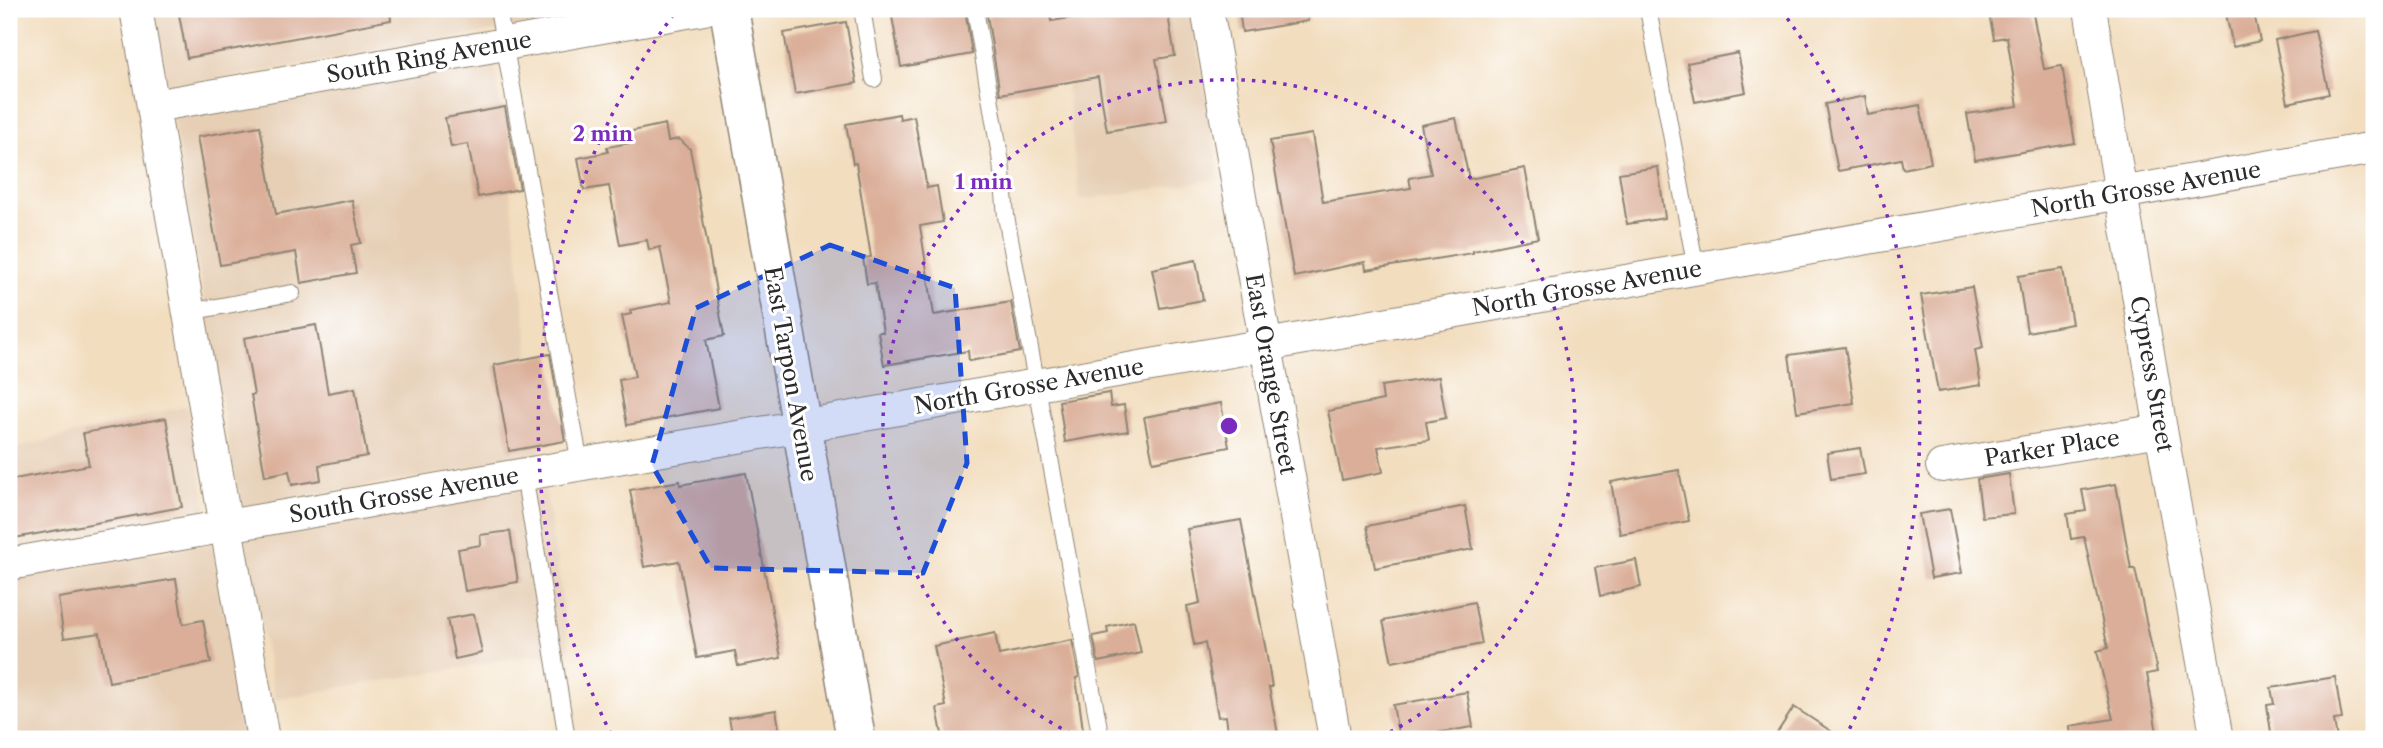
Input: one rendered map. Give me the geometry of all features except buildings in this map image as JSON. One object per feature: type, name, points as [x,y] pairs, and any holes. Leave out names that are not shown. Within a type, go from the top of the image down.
[{"type":"main road","name":"East Tarpon Avenue","points":[[729,9],[856,739]]},
{"type":"street","points":[[136,9],[263,739]]},
{"type":"street","name":"South Ring Avenue","points":[[154,106],[505,44],[629,15],[704,9]]},
{"type":"street","name":"East Orange Street","points":[[1208,9],[1335,739]]},
{"type":"street","name":"Cypress Street","points":[[2090,9],[2161,430],[2217,739]]},
{"type":"street","name":"North Grosse Avenue","points":[[800,426],[2374,148]]},
{"type":"street","name":"South Grosse Avenue","points":[[9,564],[800,426]]},
{"type":"street","name":"Parker Place","points":[[1942,466],[2161,430]]},
{"type":"lane","points":[[498,9],[580,464]]},
{"type":"lane","points":[[862,9],[874,79]]},
{"type":"lane","points":[[975,9],[1035,385],[1101,739]]},
{"type":"lane","points":[[1648,9],[1696,269]]},
{"type":"lane","points":[[189,312],[292,293]]},
{"type":"lane","points":[[524,474],[568,739]]},
{"type":"highlighted area","points":[[830,245],[955,288],[967,463],[923,573],[711,568],[652,465],[696,308]]},
{"type":"shaded area","points":[[154,9],[619,9],[168,88]]},
{"type":"shaded area","points":[[1058,9],[1190,9],[1220,179],[1079,200]]},
{"type":"shaded area","points":[[495,62],[541,456],[240,508],[173,118]]},
{"type":"shaded area","points":[[189,407],[207,514],[9,549],[9,450]]},
{"type":"shaded area","points":[[545,485],[570,649],[275,699],[245,538]]},
{"type":"shaded area","points":[[212,543],[246,739],[9,739],[9,579]]}]
